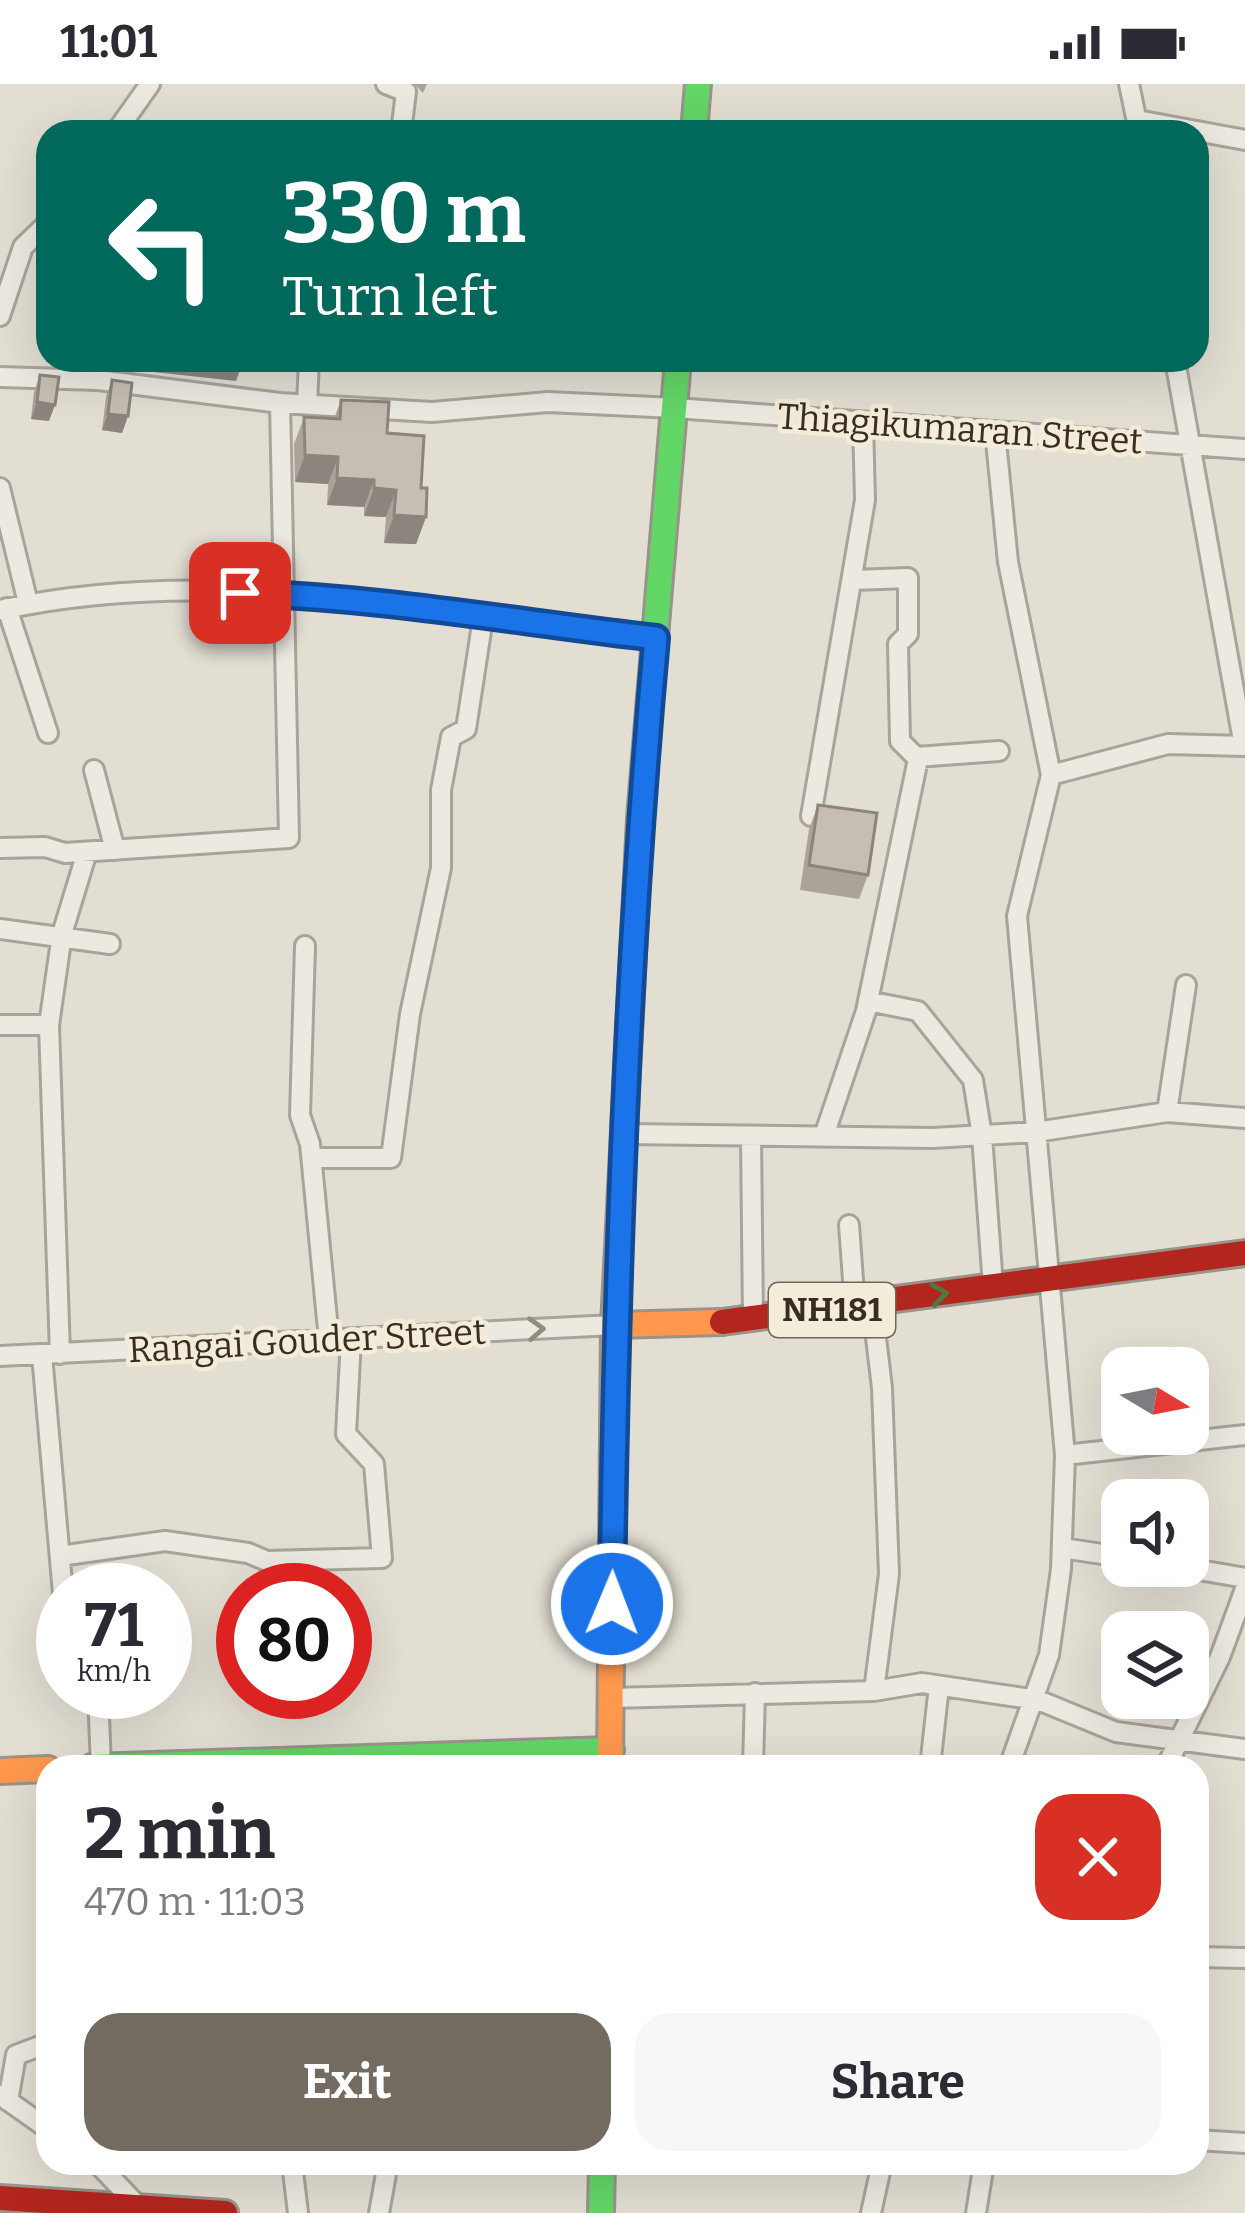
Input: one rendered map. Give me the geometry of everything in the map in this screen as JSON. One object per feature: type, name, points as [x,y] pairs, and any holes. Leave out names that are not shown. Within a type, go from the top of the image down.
[{"type":"main road","points":[[695,120],[698,84]]},
{"type":"main road","points":[[611,1755],[614,1324],[677,372]]},
{"type":"main road","name":"NH181","points":[[614,1324],[753,1320],[1245,1253]]},
{"type":"main road","points":[[0,1771],[36,1770]]},
{"type":"main road","points":[[602,2175],[602,2213]]},
{"type":"main road","points":[[0,2198],[74,2207],[225,2213]]},
{"type":"street","points":[[124,120],[150,84]]},
{"type":"street","points":[[386,84],[406,92],[402,120]]},
{"type":"street","points":[[1129,84],[1137,120]]},
{"type":"street","points":[[1209,135],[1245,140]]},
{"type":"street","points":[[0,316],[23,247],[36,235]]},
{"type":"street","points":[[307,405],[308,372]]},
{"type":"street","points":[[1051,776],[1168,744],[1245,746],[1176,372]]},
{"type":"street","name":"Thiagikumaran Street","points":[[0,377],[98,380],[307,405],[432,412],[548,402],[1245,449]]},
{"type":"street","points":[[0,848],[87,851],[289,838],[280,403]]},
{"type":"street","points":[[811,816],[865,500],[863,422]]},
{"type":"street","points":[[995,431],[1008,562],[1051,776],[1017,916],[1065,1455],[1062,1548],[1049,1655],[1038,1700],[1014,1755]]},
{"type":"street","points":[[0,488],[28,603]]},
{"type":"street","points":[[854,580],[908,578],[908,634],[898,644],[900,741],[916,757],[999,751]]},
{"type":"street","points":[[48,733],[4,609],[152,591],[284,594],[397,601],[483,618],[656,638]]},
{"type":"street","points":[[312,1158],[391,1158],[410,1014],[441,868],[441,790],[451,737],[466,729],[483,618]]},
{"type":"street","points":[[824,1136],[868,1001],[916,757]]},
{"type":"street","points":[[94,770],[115,850]]},
{"type":"street","points":[[61,1563],[51,1354],[49,1025],[62,934],[87,851]]},
{"type":"street","points":[[0,929],[110,944]]},
{"type":"street","points":[[305,946],[300,1115],[312,1158],[329,1340]]},
{"type":"street","points":[[1167,1112],[1186,985]]},
{"type":"street","points":[[868,1001],[918,1011],[973,1080],[993,1286]]},
{"type":"street","points":[[0,1024],[49,1025]]},
{"type":"street","points":[[624,1134],[982,1136],[1167,1112],[1245,1118]]},
{"type":"street","points":[[751,1136],[753,1320]]},
{"type":"street","points":[[849,1225],[882,1388],[889,1574],[874,1691]]},
{"type":"street","name":"Rangai Gouder Street","points":[[0,1356],[614,1324]]},
{"type":"street","points":[[60,1556],[165,1541],[248,1552],[267,1561],[382,1558],[374,1464],[346,1434],[350,1339]]},
{"type":"street","points":[[1065,1455],[1245,1435]]},
{"type":"street","points":[[1062,1548],[1101,1553]]},
{"type":"street","points":[[1209,1572],[1245,1578]]},
{"type":"street","points":[[1172,1755],[1245,1589]]},
{"type":"street","points":[[931,1755],[939,1685]]},
{"type":"street","points":[[611,1698],[939,1685],[1038,1700],[1116,1732],[1245,1750]]},
{"type":"street","points":[[753,1755],[755,1693]]},
{"type":"street","points":[[96,1755],[97,1719]]},
{"type":"street","points":[[1209,1957],[1245,1958]]},
{"type":"street","points":[[36,2048],[16,2055],[4,2098],[36,2121]]},
{"type":"street","points":[[1209,2141],[1245,2143]]},
{"type":"street","points":[[108,2175],[138,2209]]},
{"type":"street","points":[[293,2175],[298,2213]]},
{"type":"street","points":[[379,2213],[386,2175]]},
{"type":"street","points":[[872,2213],[880,2175]]},
{"type":"street","points":[[976,2213],[981,2175]]},
{"type":"building","points":[[40,375],[59,377],[55,405],[37,402]]},
{"type":"building","points":[[112,380],[132,383],[128,416],[108,414]]},
{"type":"building","points":[[341,400],[389,402],[387,433],[424,436],[421,488],[427,488],[426,517],[394,515],[396,490],[374,488],[374,480],[337,478],[338,457],[305,455],[304,417],[340,419]]},
{"type":"building","points":[[818,805],[877,813],[868,875],[809,865]]},
{"type":"traffic: fast","points":[[695,120],[698,84]]},
{"type":"traffic: fast","points":[[614,1325],[640,818],[677,372]]},
{"type":"traffic: fast","points":[[458,1755],[611,1750]]},
{"type":"traffic: fast","points":[[601,2213],[602,2175]]},
{"type":"traffic: slow","points":[[610,1755],[614,1325],[722,1322]]},
{"type":"traffic: slow","points":[[0,1771],[36,1770]]},
{"type":"traffic: jam","points":[[722,1322],[1245,1253]]},
{"type":"traffic: jam","points":[[0,2198],[225,2213]]},
{"type":"route","points":[[240,593],[397,601],[501,621],[656,638],[640,818],[614,1324],[612,1604]]}]
